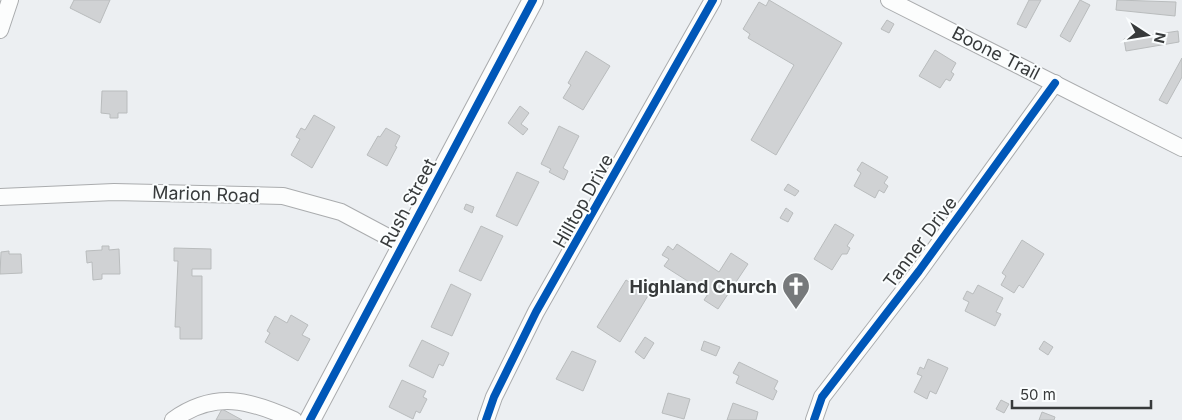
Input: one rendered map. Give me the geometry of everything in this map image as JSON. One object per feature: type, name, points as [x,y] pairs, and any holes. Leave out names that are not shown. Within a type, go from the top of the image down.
[{"type":"street","points":[[0,30],[10,0]]},
{"type":"street","name":"Rush Street","points":[[310,420],[533,0]]},
{"type":"street","name":"Hilltop Drive","points":[[486,420],[494,397],[536,312],[713,0]]},
{"type":"street","name":"Boone Trail","points":[[889,0],[1182,148]]},
{"type":"street","name":"Tanner Drive","points":[[814,420],[822,397],[918,271],[1055,83]]},
{"type":"street","name":"Marion Road","points":[[0,197],[114,192],[284,196],[340,212],[403,245]]},
{"type":"street","points":[[173,420],[186,410],[212,401],[238,401],[274,410],[294,420]]},
{"type":"building","points":[[74,0],[110,0],[100,23],[70,8]]},
{"type":"building","points":[[769,0],[842,43],[776,155],[751,140],[794,65],[748,38],[750,34],[743,29],[759,2],[766,6]]},
{"type":"building","points":[[1029,0],[1041,0],[1026,28],[1017,24]]},
{"type":"building","points":[[1080,0],[1090,5],[1070,42],[1060,36]]},
{"type":"building","points":[[1117,0],[1176,2],[1175,16],[1116,10]]},
{"type":"building","points":[[887,20],[894,24],[889,33],[881,29]]},
{"type":"building","points":[[1178,31],[1179,42],[1126,51],[1124,39]]},
{"type":"building","points":[[935,50],[956,63],[951,72],[954,74],[950,81],[946,79],[940,88],[919,76]]},
{"type":"building","points":[[586,51],[610,66],[583,110],[563,98],[571,85],[568,83]]},
{"type":"building","points":[[1182,58],[1182,77],[1167,104],[1159,100]]},
{"type":"building","points":[[102,91],[127,91],[127,113],[118,113],[118,118],[110,118],[110,114],[101,113]]},
{"type":"building","points":[[520,106],[529,113],[521,124],[528,129],[523,135],[508,123]]},
{"type":"building","points":[[314,115],[335,127],[312,168],[291,155],[300,139],[296,137],[301,128],[305,130]]},
{"type":"building","points":[[559,126],[579,136],[563,168],[568,171],[564,180],[549,172],[551,169],[541,164]]},
{"type":"building","points":[[386,128],[400,136],[395,146],[397,147],[387,166],[367,155],[378,136],[380,137]]},
{"type":"building","points":[[862,162],[888,177],[884,183],[888,186],[884,193],[879,190],[875,198],[854,186],[861,173],[857,170]]},
{"type":"building","points":[[517,172],[539,182],[517,226],[496,216]]},
{"type":"building","points":[[788,184],[799,191],[795,196],[784,190]]},
{"type":"building","points":[[466,204],[474,207],[472,213],[464,209]]},
{"type":"building","points":[[786,208],[793,213],[788,222],[780,218]]},
{"type":"building","points":[[835,224],[854,235],[847,246],[850,248],[847,254],[842,254],[832,270],[814,259]]},
{"type":"building","points":[[481,226],[503,236],[481,281],[459,271]]},
{"type":"building","points":[[1022,240],[1044,254],[1023,288],[1019,285],[1014,293],[1001,285],[1006,276],[1002,273]]},
{"type":"building","points":[[677,244],[719,272],[731,253],[748,264],[718,309],[704,300],[708,294],[664,266],[669,259],[662,255],[668,246],[673,250]]},
{"type":"building","points":[[102,246],[109,246],[109,250],[119,249],[120,274],[102,274],[102,279],[93,280],[92,262],[87,263],[86,251],[102,250]]},
{"type":"building","points":[[174,248],[211,249],[211,269],[192,269],[192,276],[202,276],[202,339],[180,339],[180,327],[175,327],[178,261],[174,261]]},
{"type":"building","points":[[9,251],[9,254],[21,254],[22,273],[0,274],[1,252]]},
{"type":"building","points":[[626,280],[649,294],[620,342],[597,327]]},
{"type":"building","points":[[451,284],[471,294],[452,336],[431,327]]},
{"type":"building","points":[[978,285],[1003,298],[996,312],[1001,314],[995,326],[965,311],[969,302],[963,299],[967,291],[973,294]]},
{"type":"building","points":[[291,315],[308,325],[302,335],[310,339],[298,361],[265,342],[270,333],[267,331],[275,316],[287,323]]},
{"type":"building","points":[[645,337],[654,343],[644,359],[635,352]]},
{"type":"building","points":[[422,340],[449,353],[443,366],[439,364],[433,378],[409,366]]},
{"type":"building","points":[[704,341],[720,347],[716,356],[701,350]]},
{"type":"building","points":[[1044,341],[1053,347],[1048,355],[1039,349]]},
{"type":"building","points":[[572,351],[596,361],[583,391],[556,379]]},
{"type":"building","points":[[928,359],[948,368],[936,394],[930,391],[927,399],[914,392],[922,376],[917,374],[920,367],[924,369]]},
{"type":"building","points":[[739,362],[778,381],[774,389],[777,391],[773,400],[736,383],[739,376],[733,373]]},
{"type":"building","points":[[402,380],[426,391],[423,397],[427,399],[420,413],[416,411],[413,419],[389,407]]},
{"type":"building","points":[[668,393],[690,399],[684,419],[662,413]]},
{"type":"building","points":[[1001,400],[1009,404],[1004,413],[996,409]]},
{"type":"building","points":[[733,403],[758,412],[756,420],[727,420]]},
{"type":"building","points":[[222,409],[242,420],[216,420]]},
{"type":"building","points":[[1042,412],[1055,417],[1054,420],[1039,420]]},
{"type":"cycle path","points":[[310,420],[533,0]]},
{"type":"cycle path","points":[[486,420],[494,397],[536,312],[713,0]]},
{"type":"cycle path","points":[[814,420],[822,397],[919,271],[1055,83]]},
{"type":"place","name":"Highland Church","points":[[796,310]]}]
